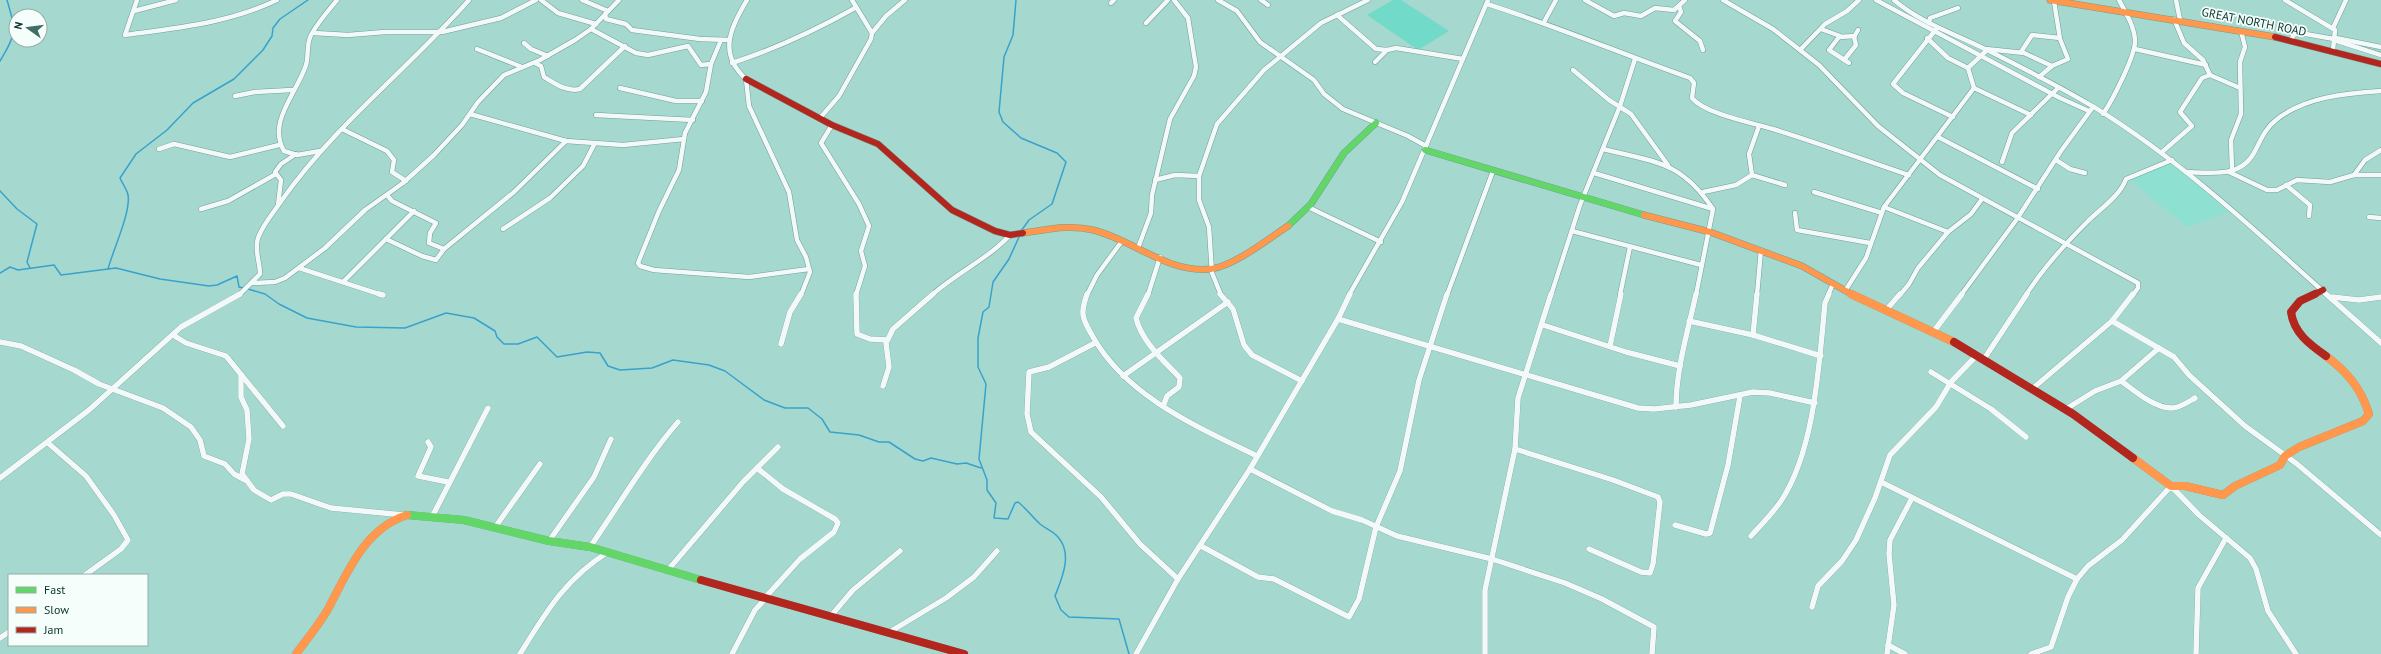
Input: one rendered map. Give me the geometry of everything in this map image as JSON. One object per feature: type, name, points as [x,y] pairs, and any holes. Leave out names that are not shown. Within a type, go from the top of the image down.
[{"type":"main road","name":"GREAT NORTH ROAD","points":[[2052,0],[2126,10],[2241,30],[2292,40],[2381,64]]},
{"type":"main road","points":[[746,79],[832,125],[878,144],[952,210],[995,231],[1013,234],[1072,226],[1099,232],[1186,269],[1212,270],[1240,256],[1289,226],[1310,208],[1340,157],[1376,123]]},
{"type":"main road","points":[[1425,148],[1493,171],[1710,232],[1802,266],[1845,290],[1934,331],[1984,359],[2066,409],[2171,486],[2186,486],[2223,495],[2235,486],[2280,465],[2285,456],[2299,447],[2363,421],[2369,414],[2361,392],[2354,380],[2344,369],[2305,341],[2293,329],[2290,314],[2292,309],[2301,298],[2323,290]]},
{"type":"main road","points":[[296,654],[320,622],[366,542],[390,520],[405,515],[432,517],[496,526],[549,541],[590,547],[764,599],[964,654]]},
{"type":"street","points":[[137,0],[125,35],[219,21],[257,9],[277,0]]},
{"type":"street","points":[[134,11],[176,0]]},
{"type":"street","points":[[321,151],[306,155],[284,151],[279,145],[277,139],[278,127],[292,90],[305,66],[309,40],[337,0]]},
{"type":"street","points":[[0,478],[48,443],[115,387],[187,323],[236,298],[251,285],[260,274],[260,260],[256,249],[258,238],[278,205],[321,151],[442,32],[469,0]]},
{"type":"street","points":[[314,33],[348,36],[385,32],[442,32],[501,18],[536,0]]},
{"type":"street","points":[[541,0],[558,13],[596,24]]},
{"type":"street","points":[[582,0],[606,12]]},
{"type":"street","points":[[591,4],[596,0]]},
{"type":"street","points":[[251,285],[275,282],[299,268],[325,248],[365,210],[406,181],[444,144],[470,114],[482,97],[504,75],[535,63],[591,29],[619,0]]},
{"type":"street","points":[[748,0],[732,28],[729,40],[732,63],[737,72],[746,79],[749,106],[789,192],[797,240],[809,269],[806,286],[790,312],[781,344]]},
{"type":"street","points":[[852,0],[872,33]]},
{"type":"street","points":[[820,118],[842,91],[842,87],[864,53],[872,33],[886,16],[905,0]]},
{"type":"street","points":[[1146,23],[1168,0]]},
{"type":"street","points":[[1138,248],[1151,213],[1156,180],[1172,113],[1194,76],[1196,67],[1188,18],[1174,0]]},
{"type":"street","points":[[1218,0],[1237,11],[1260,42],[1314,80],[1324,94],[1343,109],[1408,136],[1425,148]]},
{"type":"street","points":[[1261,0],[1268,5]]},
{"type":"street","points":[[1302,381],[1262,360],[1247,350],[1240,336],[1233,309],[1218,291],[1212,270],[1209,227],[1199,200],[1199,176],[1217,124],[1264,70],[1282,57],[1310,31],[1337,15],[1368,0]]},
{"type":"street","points":[[1544,22],[1556,0]]},
{"type":"street","points":[[1585,0],[1615,16],[1624,13],[1642,16],[1653,9],[1672,11],[1685,0]]},
{"type":"street","points":[[1723,0],[1773,29],[1800,50],[1827,73],[1878,126],[1940,176],[2017,219],[2138,283],[2138,288],[2112,321],[2032,389]]},
{"type":"street","points":[[1800,50],[1821,29],[1859,0]]},
{"type":"street","points":[[1876,0],[1936,29],[2053,93],[2103,114],[2162,152],[2323,290],[2381,343]]},
{"type":"street","points":[[1894,0],[1911,14],[1929,23],[1936,29],[1986,49],[2039,77],[2091,109]]},
{"type":"street","points":[[2039,77],[2052,66],[2065,62],[2068,59],[2060,38],[2052,0]]},
{"type":"street","points":[[2103,114],[2110,104],[2135,49],[2136,42],[2126,10],[2119,0]]},
{"type":"street","points":[[2176,0],[2177,19],[2185,46],[2206,65],[2210,75]]},
{"type":"street","points":[[2285,0],[2335,30],[2333,50]]},
{"type":"street","points":[[2333,28],[2346,0]]},
{"type":"street","points":[[1137,651],[1178,579],[1250,469],[1338,319],[1352,290],[1382,242],[1402,202],[1487,2],[1544,22],[1635,59],[1690,78],[1694,82],[1692,98],[1697,104],[1909,175]]},
{"type":"street","points":[[1679,6],[1681,12],[1674,22],[1700,41],[1703,50]]},
{"type":"street","points":[[732,63],[769,51],[794,38],[829,23],[856,8]]},
{"type":"street","points":[[1929,23],[1930,18],[1958,8]]},
{"type":"street","points":[[606,12],[606,18],[626,24],[632,30],[729,40]]},
{"type":"street","points":[[1337,15],[1376,49],[1387,50],[1400,48],[1463,59]]},
{"type":"street","points":[[591,29],[648,56],[688,46],[701,65],[711,64]]},
{"type":"street","points":[[1821,29],[1840,36]]},
{"type":"street","points":[[1936,29],[1893,84],[1903,93],[1953,118]]},
{"type":"street","points":[[1855,36],[1844,34],[1840,36],[1829,50],[1847,61],[1856,45],[1855,36],[1858,30]]},
{"type":"street","points":[[2230,171],[2231,140],[2241,114],[2240,62],[2244,56],[2245,40],[2241,30]]},
{"type":"street","points":[[2292,40],[2293,35],[2300,33],[2381,47]]},
{"type":"street","points":[[2021,52],[2032,35],[2060,38]]},
{"type":"street","points":[[1928,38],[1948,58],[1968,68],[1974,88],[2031,115]]},
{"type":"street","points":[[2334,39],[2381,56]]},
{"type":"street","points":[[721,40],[711,64],[702,101],[684,139],[679,170],[639,259],[640,266],[660,270],[749,277],[809,269]]},
{"type":"street","points":[[524,43],[531,49],[548,56]]},
{"type":"street","points":[[535,63],[541,66],[544,77],[565,90],[574,91],[580,89],[625,46]]},
{"type":"street","points":[[477,49],[522,67]]},
{"type":"street","points":[[1968,68],[1986,49],[2021,52],[2052,66]]},
{"type":"street","points":[[2135,49],[2193,60],[2206,65]]},
{"type":"street","points":[[1375,62],[1387,50]]},
{"type":"street","points":[[1485,654],[1485,590],[1516,449],[1518,398],[1543,325],[1572,231],[1620,106],[1634,67],[1635,59]]},
{"type":"street","points":[[1572,70],[1609,100],[1631,114],[1668,165]]},
{"type":"street","points":[[2162,152],[2192,126],[2180,112],[2202,78],[2210,75],[2240,88]]},
{"type":"street","points":[[620,88],[676,101],[702,101]]},
{"type":"street","points":[[1845,290],[1858,273],[1884,207],[1922,160],[1974,88]]},
{"type":"street","points":[[2002,162],[2012,133],[2058,88]]},
{"type":"street","points":[[235,96],[255,92],[292,90]]},
{"type":"street","points":[[2187,172],[2230,171],[2240,169],[2256,151],[2259,139],[2268,128],[2285,114],[2334,95],[2381,91]]},
{"type":"street","points":[[1934,331],[2017,219],[2091,109]]},
{"type":"street","points":[[470,114],[546,137],[566,141],[638,145],[684,139]]},
{"type":"street","points":[[596,115],[693,120]]},
{"type":"street","points":[[832,125],[821,140],[821,143],[826,153],[850,188],[869,226],[862,245],[861,262],[865,266],[856,297],[857,334],[870,339],[887,340]]},
{"type":"street","points":[[1752,175],[1749,154],[1759,126]]},
{"type":"street","points":[[342,129],[387,151],[394,160],[392,172],[406,181]]},
{"type":"street","points":[[1938,137],[2038,189]]},
{"type":"street","points":[[386,239],[422,256],[436,260],[444,249],[454,243],[514,192],[566,141]]},
{"type":"street","points":[[503,229],[550,198],[583,166],[595,143]]},
{"type":"street","points":[[159,150],[174,144],[230,157],[279,145]]},
{"type":"street","points":[[1603,149],[1668,165],[1684,175],[1703,192],[1713,209],[1710,232],[1680,366],[1676,389],[1676,407]]},
{"type":"street","points":[[2354,175],[2365,160],[2381,150]]},
{"type":"street","points":[[202,209],[214,208],[262,184],[276,174],[281,164],[296,154]]},
{"type":"street","points":[[2056,160],[2070,169],[2085,173]]},
{"type":"street","points":[[1984,359],[2004,330],[2029,288],[2087,222],[2123,187],[2126,179],[2172,160]]},
{"type":"street","points":[[1201,546],[1258,577],[1274,579],[1349,617],[1359,599],[1376,527],[1402,465],[1419,380],[1435,326],[1493,171]]},
{"type":"street","points":[[2230,171],[2267,190],[2277,190],[2289,182],[2305,180],[2330,182],[2354,175],[2381,175]]},
{"type":"street","points":[[1594,173],[1713,209]]},
{"type":"street","points":[[276,174],[281,180],[278,205]]},
{"type":"street","points":[[1156,180],[1175,175],[1199,176]]},
{"type":"street","points":[[1752,175],[1785,185]]},
{"type":"street","points":[[1703,192],[1742,184],[1752,175]]},
{"type":"street","points":[[2286,185],[2310,205],[2311,210],[2309,216]]},
{"type":"street","points":[[1814,192],[1882,212]]},
{"type":"street","points":[[386,195],[392,201],[436,222],[430,233],[430,243],[444,249]]},
{"type":"street","points":[[1887,309],[1909,284],[1918,268],[1948,232],[1972,214],[1982,199]]},
{"type":"street","points":[[1884,207],[1948,232]]},
{"type":"street","points":[[1310,208],[1382,242]]},
{"type":"street","points":[[343,282],[414,211]]},
{"type":"street","points":[[1795,214],[1797,230],[1870,243]]},
{"type":"street","points":[[2369,217],[2381,218]]},
{"type":"street","points":[[1572,231],[1702,266]]},
{"type":"street","points":[[883,386],[889,367],[887,340],[892,329],[945,283],[1002,244],[1013,234]]},
{"type":"street","points":[[1122,241],[1095,276],[1083,312],[1095,343],[1123,376],[1144,394],[1164,404],[1203,428],[1257,456]]},
{"type":"street","points":[[1610,346],[1630,247]]},
{"type":"street","points":[[1753,335],[1762,250]]},
{"type":"street","points":[[1160,257],[1148,294],[1136,318],[1139,327],[1157,352],[1180,378],[1179,387],[1167,396],[1164,404]]},
{"type":"street","points":[[299,268],[383,296]]},
{"type":"street","points":[[1751,536],[1781,501],[1797,469],[1815,403],[1821,356],[1825,303],[1833,284]]},
{"type":"street","points":[[2331,297],[2359,300],[2381,297]]},
{"type":"street","points":[[1123,376],[1228,302]]},
{"type":"street","points":[[1338,319],[1525,376],[1638,408],[1676,407],[1740,396],[1753,392],[1770,393],[1815,403]]},
{"type":"street","points":[[1689,321],[1753,335],[1821,356]]},
{"type":"street","points":[[2112,321],[2174,357],[2189,375],[2245,426],[2319,481],[2381,535]]},
{"type":"street","points":[[1543,325],[1680,366]]},
{"type":"street","points":[[173,335],[186,343],[226,356],[283,426]]},
{"type":"street","points":[[0,342],[28,349],[33,353],[71,368],[99,384],[115,387],[170,411],[184,421],[203,444],[204,456],[225,464],[234,474],[245,480]]},
{"type":"street","points":[[1095,343],[1049,367],[1029,372],[1027,414],[1031,432],[1101,497],[1140,544],[1178,579]]},
{"type":"street","points":[[2066,409],[2095,390],[2121,381],[2159,348]]},
{"type":"street","points":[[1812,606],[1818,586],[1842,561],[1856,540],[1881,482],[1882,474],[1890,455],[1936,407],[1951,382],[1977,355]]},
{"type":"street","points":[[1931,372],[1951,382],[1995,412],[2026,437]]},
{"type":"street","points":[[241,375],[241,397],[247,410],[249,439],[242,474],[245,480],[260,497],[271,500],[283,494],[291,494],[331,508],[405,515]]},
{"type":"street","points":[[2121,381],[2148,400],[2169,407],[2176,408],[2194,398]]},
{"type":"street","points":[[1675,525],[1706,534],[1710,533],[1728,472],[1730,454],[1738,418],[1740,396]]},
{"type":"street","points":[[432,517],[448,482],[477,433],[488,408]]},
{"type":"street","points":[[590,547],[643,471],[655,449],[678,422]]},
{"type":"street","points":[[549,541],[594,477],[611,439]]},
{"type":"street","points":[[428,442],[431,447],[418,476],[448,482]]},
{"type":"street","points":[[48,443],[86,476],[114,515],[128,540],[121,549],[86,574]]},
{"type":"street","points":[[668,570],[757,468],[778,447]]},
{"type":"street","points":[[1516,449],[1613,480],[1658,497],[1660,502],[1653,564],[1650,573],[1641,572],[1589,549]]},
{"type":"street","points":[[496,526],[540,464]]},
{"type":"street","points":[[732,654],[755,610],[800,559],[834,532],[838,523],[764,476],[757,468]]},
{"type":"street","points":[[1250,469],[1324,507],[1362,520],[1376,527],[1427,544],[1492,559],[1565,583],[1652,624],[1654,631],[1652,654]]},
{"type":"street","points":[[1881,482],[2077,579]]},
{"type":"street","points":[[2031,654],[2050,647],[2068,597],[2077,579],[2088,566],[2135,528],[2171,486],[2256,565],[2264,603],[2270,617],[2296,654]]},
{"type":"street","points":[[1887,654],[1894,605],[1889,554],[1890,540],[1912,498]]},
{"type":"street","points":[[2196,654],[2196,600],[2198,588],[2226,538]]},
{"type":"street","points":[[830,617],[835,607],[845,597],[886,565],[900,551]]},
{"type":"street","points":[[888,633],[946,598],[974,577],[997,551]]},
{"type":"street","points":[[520,654],[570,578],[592,561],[608,552]]},
{"type":"street","points":[[1888,645],[1905,654]]},
{"type":"shaded area","points":[[1393,0],[1401,0],[1449,31],[1418,50],[1367,15]]},
{"type":"shaded area","points":[[2173,163],[2228,212],[2187,227],[2129,179]]},
{"type":"waterway","points":[[0,61],[10,44],[13,32],[12,19],[7,0]]},
{"type":"waterway","points":[[108,269],[127,211],[128,195],[120,178],[136,154],[167,130],[193,103],[234,79],[263,50],[272,36],[273,28],[280,19],[308,0]]},
{"type":"waterway","points":[[1016,0],[1013,35],[1004,57],[999,112],[1003,122],[1021,138],[1057,153],[1066,162],[1052,204],[1029,220],[1021,231]]},
{"type":"waterway","points":[[0,191],[17,209],[37,224],[27,262],[30,268]]},
{"type":"waterway","points":[[1019,237],[1009,259],[993,282],[989,307],[983,312],[978,338],[978,367],[986,384],[979,459],[987,480],[987,490],[996,503],[994,518],[1008,519],[1015,503],[1018,502],[1040,524],[1058,537],[1065,551],[1065,566],[1061,582],[1055,596],[1061,610],[1069,617],[1119,619],[1129,654]]},
{"type":"waterway","points":[[0,273],[10,267],[18,270],[54,265],[61,275],[116,268],[160,279],[209,286],[217,285],[237,276],[239,287],[244,288]]},
{"type":"waterway","points":[[248,289],[265,294],[279,304],[307,318],[356,327],[405,328],[446,313],[474,318],[495,331],[497,337],[504,344],[518,344],[537,337],[557,357],[587,352],[600,353],[608,366],[620,370],[652,368],[673,360],[709,365],[725,371],[764,400],[785,408],[808,408],[822,419],[830,432],[859,435],[879,442],[889,442],[915,459],[923,461],[931,458],[957,464],[966,463],[981,468]]},
{"type":"traffic: fast","points":[[1288,226],[1305,212],[1340,157],[1352,144],[1376,123]]},
{"type":"traffic: fast","points":[[1425,150],[1644,215]]},
{"type":"traffic: fast","points":[[407,515],[464,520],[549,541],[590,547],[701,580]]},
{"type":"traffic: slow","points":[[2050,0],[2275,37]]},
{"type":"traffic: slow","points":[[1644,215],[1710,232],[1802,266],[1845,291],[1954,342]]},
{"type":"traffic: slow","points":[[1023,233],[1057,227],[1078,227],[1095,230],[1177,265],[1194,269],[1211,269],[1228,263],[1288,226]]},
{"type":"traffic: slow","points":[[2133,458],[2171,486],[2185,486],[2223,495],[2235,486],[2280,465],[2285,456],[2299,447],[2363,421],[2369,414],[2366,404],[2354,380],[2342,368],[2326,356]]},
{"type":"traffic: slow","points":[[296,654],[320,622],[356,558],[367,543],[379,529],[392,520],[407,515]]},
{"type":"traffic: jam","points":[[2275,37],[2381,64]]},
{"type":"traffic: jam","points":[[746,79],[832,125],[878,144],[952,210],[995,231],[1010,235],[1023,233]]},
{"type":"traffic: jam","points":[[2323,290],[2300,301],[2291,312],[2294,326],[2298,332],[2326,356]]},
{"type":"traffic: jam","points":[[1954,342],[2073,414],[2133,458]]},
{"type":"traffic: jam","points":[[701,580],[964,654]]}]
